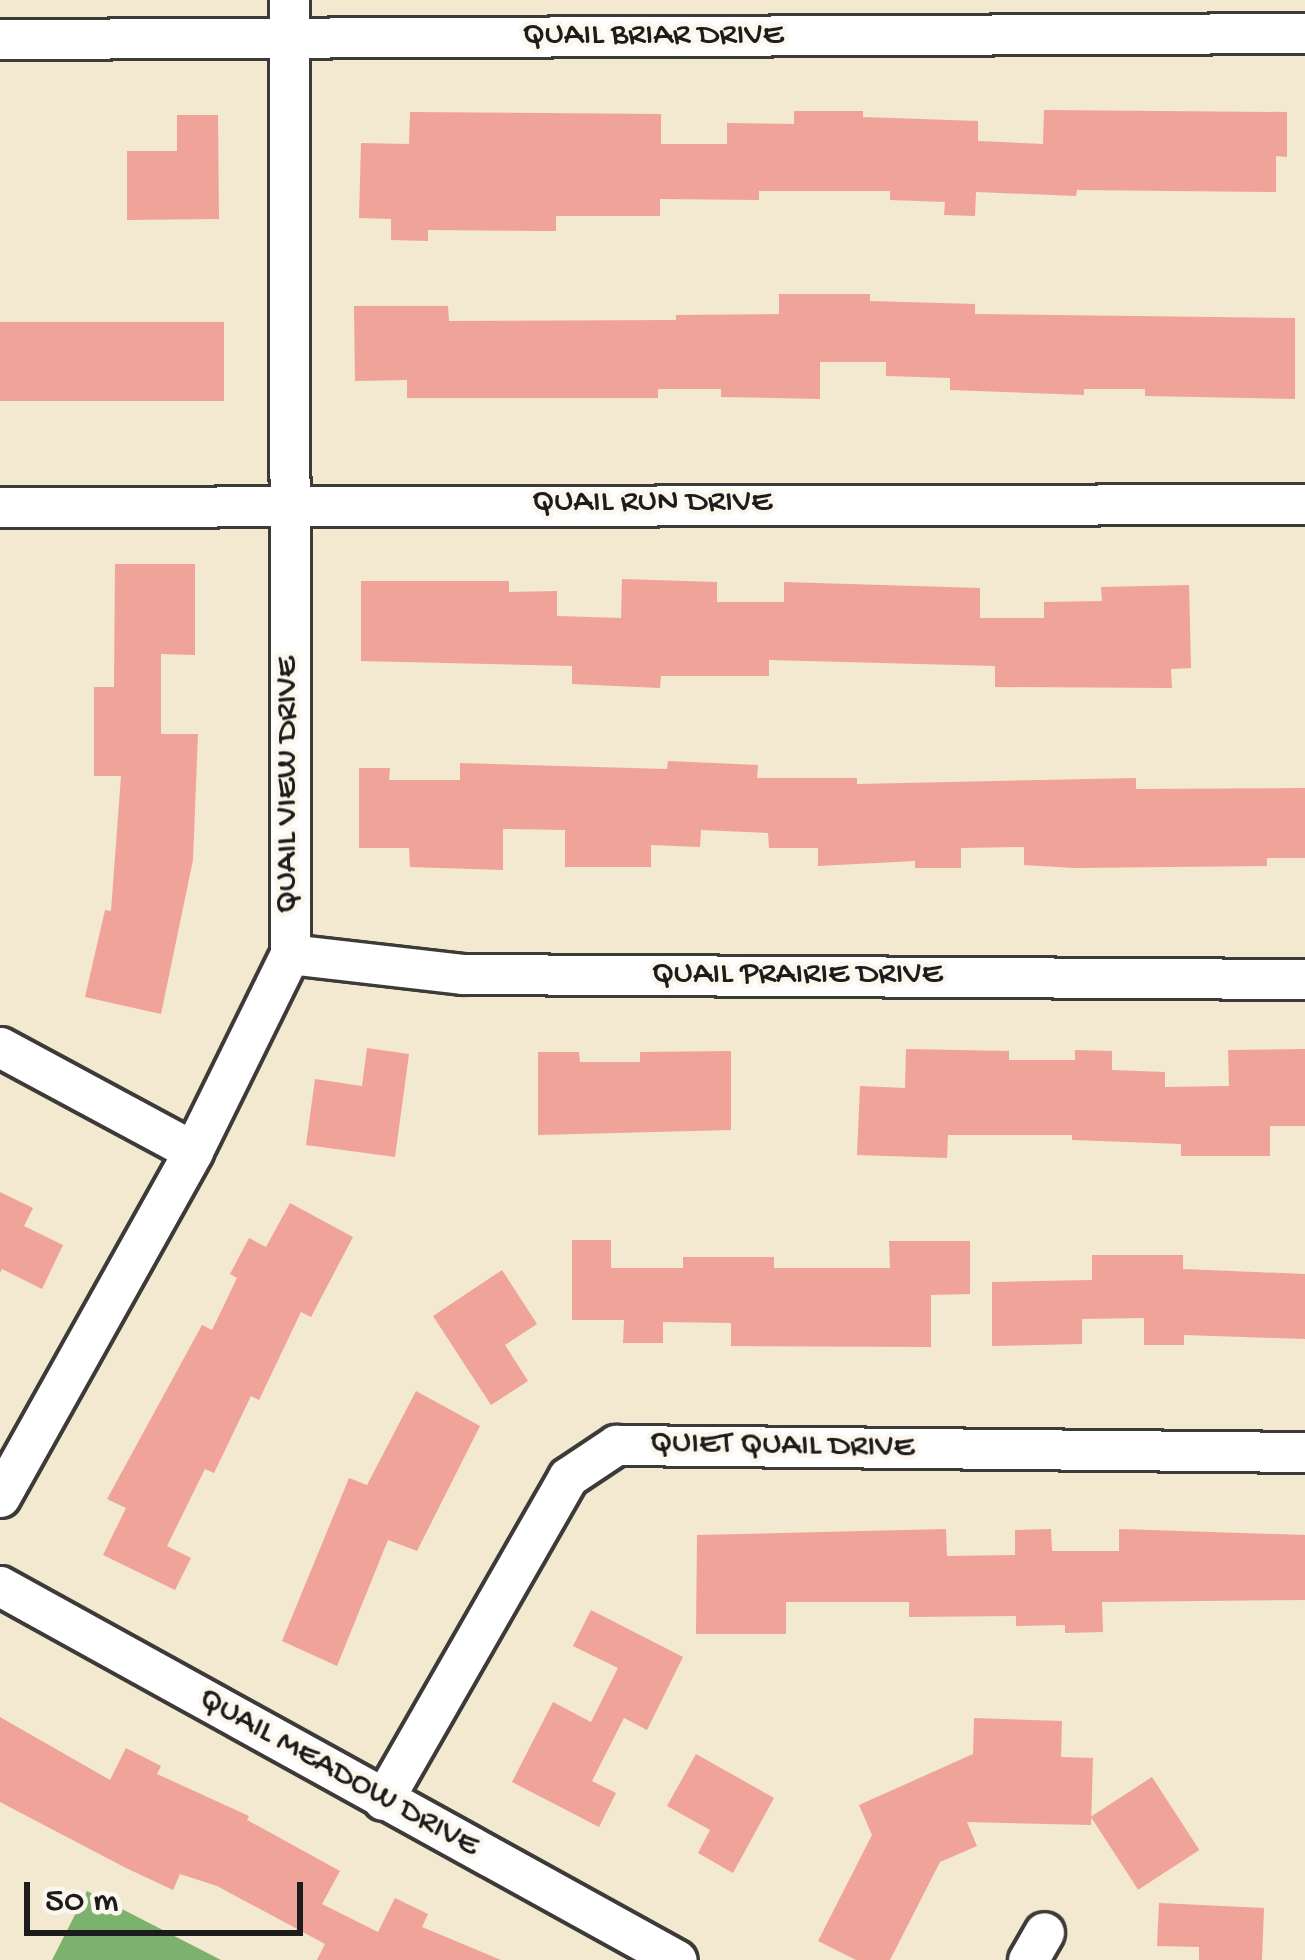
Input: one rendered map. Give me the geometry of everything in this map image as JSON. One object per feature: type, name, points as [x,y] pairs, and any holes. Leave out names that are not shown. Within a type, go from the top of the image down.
[{"type":"street","name":"QUAIL BRIAR DRIVE","points":[[0,39],[289,19],[1305,33]]},
{"type":"street","name":"QUAIL VIEW DRIVE","points":[[0,1497],[193,1150],[290,954],[289,19]]},
{"type":"street","name":"QUAIL RUN DRIVE","points":[[0,507],[1305,504]]},
{"type":"street","name":"QUAIL PRAIRIE DRIVE","points":[[290,954],[462,974],[1305,979]]},
{"type":"street","points":[[0,1047],[193,1150]]},
{"type":"street","name":"QUIET QUAIL DRIVE","points":[[383,1800],[568,1477],[616,1445],[1305,1452]]},
{"type":"street","name":"QUAIL MEADOW DRIVE","points":[[0,1586],[677,1960]]},
{"type":"green space","points":[[87,1891],[221,1960],[52,1960]]},
{"type":"building","points":[[1044,110],[1287,112],[1287,157],[1276,156],[1276,192],[1077,190],[1076,196],[976,192],[975,216],[944,215],[945,202],[890,200],[890,191],[759,191],[759,200],[660,199],[660,216],[556,216],[556,231],[428,230],[428,241],[391,240],[391,219],[359,218],[361,143],[409,144],[410,112],[661,114],[661,144],[727,144],[727,123],[794,124],[794,111],[863,111],[863,117],[978,121],[978,141],[1043,144]]},
{"type":"building","points":[[177,115],[218,115],[219,219],[127,220],[127,151],[177,151]]},
{"type":"building","points":[[779,294],[870,294],[870,301],[975,304],[975,314],[1295,318],[1295,399],[1145,396],[1145,389],[1084,389],[1084,395],[950,390],[950,378],[886,376],[886,362],[820,362],[820,399],[721,397],[721,389],[658,389],[658,398],[407,398],[407,380],[355,381],[354,306],[448,306],[449,321],[676,320],[676,315],[779,314]]},
{"type":"building","points":[[0,322],[224,322],[224,401],[0,401]]},
{"type":"building","points":[[115,564],[195,564],[195,655],[161,654],[161,734],[198,734],[193,860],[161,1014],[85,997],[105,910],[111,911],[121,776],[94,776],[94,687],[114,687]]},
{"type":"building","points":[[622,579],[717,582],[717,602],[784,602],[784,582],[980,588],[980,618],[1044,618],[1044,602],[1102,601],[1101,587],[1189,585],[1191,668],[1171,669],[1172,688],[995,687],[995,666],[769,660],[769,676],[661,676],[660,688],[572,684],[572,666],[361,661],[361,581],[509,581],[509,592],[557,591],[557,616],[621,618]]},
{"type":"building","points":[[668,761],[758,765],[757,778],[857,778],[857,784],[1136,778],[1136,789],[1305,788],[1305,858],[1267,858],[1267,866],[1074,868],[1024,865],[1024,847],[961,848],[961,868],[915,868],[915,861],[818,866],[818,848],[769,848],[768,833],[701,830],[700,847],[651,845],[651,867],[565,867],[565,830],[503,829],[503,870],[410,867],[409,848],[359,848],[359,768],[390,768],[389,780],[460,780],[460,763],[667,769]]},
{"type":"building","points":[[367,1048],[409,1054],[395,1157],[306,1145],[315,1079],[362,1086]]},
{"type":"building","points":[[906,1049],[1009,1051],[1009,1060],[1075,1060],[1075,1050],[1112,1051],[1112,1070],[1165,1072],[1165,1087],[1229,1086],[1228,1050],[1305,1049],[1305,1126],[1270,1126],[1270,1156],[1181,1156],[1181,1144],[1072,1140],[1072,1135],[948,1135],[947,1158],[857,1155],[860,1086],[905,1088]]},
{"type":"building","points":[[731,1051],[731,1130],[538,1135],[538,1052],[579,1052],[580,1062],[640,1062],[640,1052]]},
{"type":"building","points":[[0,1192],[33,1208],[24,1226],[63,1245],[42,1289],[2,1269],[0,1273]]},
{"type":"building","points":[[290,1203],[353,1237],[311,1317],[301,1312],[259,1400],[251,1396],[214,1473],[205,1469],[167,1546],[191,1558],[175,1590],[103,1555],[126,1508],[107,1499],[202,1325],[212,1330],[237,1278],[230,1274],[249,1238],[266,1247]]},
{"type":"building","points":[[572,1240],[611,1240],[611,1268],[683,1268],[683,1257],[774,1257],[774,1268],[890,1268],[889,1241],[970,1241],[970,1294],[931,1295],[931,1347],[731,1346],[731,1323],[663,1322],[663,1343],[623,1343],[624,1320],[572,1320]]},
{"type":"building","points":[[1092,1255],[1183,1255],[1183,1269],[1305,1274],[1305,1339],[1184,1335],[1184,1345],[1144,1345],[1144,1318],[1082,1319],[1082,1344],[992,1346],[992,1282],[1092,1280]]},
{"type":"building","points":[[502,1270],[537,1324],[505,1345],[528,1381],[491,1405],[433,1316]]},
{"type":"building","points":[[416,1391],[480,1426],[417,1551],[388,1540],[337,1666],[282,1641],[349,1478],[367,1485]]},
{"type":"building","points":[[946,1529],[947,1556],[1015,1555],[1015,1530],[1051,1529],[1052,1551],[1119,1551],[1119,1529],[1305,1535],[1305,1600],[1102,1602],[1103,1632],[1065,1633],[1065,1625],[1016,1626],[1016,1616],[909,1617],[909,1602],[786,1602],[786,1634],[696,1634],[697,1535]]},
{"type":"building","points":[[591,1610],[683,1657],[647,1730],[624,1718],[592,1781],[616,1793],[599,1827],[512,1782],[553,1702],[591,1722],[618,1668],[573,1646]]},
{"type":"building","points":[[0,1717],[110,1780],[126,1748],[161,1766],[157,1774],[249,1816],[247,1820],[340,1871],[322,1904],[378,1932],[395,1898],[428,1914],[422,1927],[501,1960],[317,1960],[325,1944],[217,1886],[180,1874],[173,1890],[126,1868],[0,1802]]},
{"type":"building","points":[[974,1718],[1062,1721],[1061,1757],[1093,1758],[1091,1825],[967,1822],[977,1846],[940,1862],[890,1960],[856,1960],[818,1941],[872,1835],[859,1805],[973,1754]]},
{"type":"building","points":[[696,1754],[774,1798],[733,1873],[698,1853],[710,1830],[667,1806]]},
{"type":"building","points":[[1152,1777],[1199,1850],[1138,1890],[1091,1817]]},
{"type":"building","points":[[1159,1903],[1264,1908],[1262,1960],[1199,1960],[1199,1947],[1157,1946]]}]
